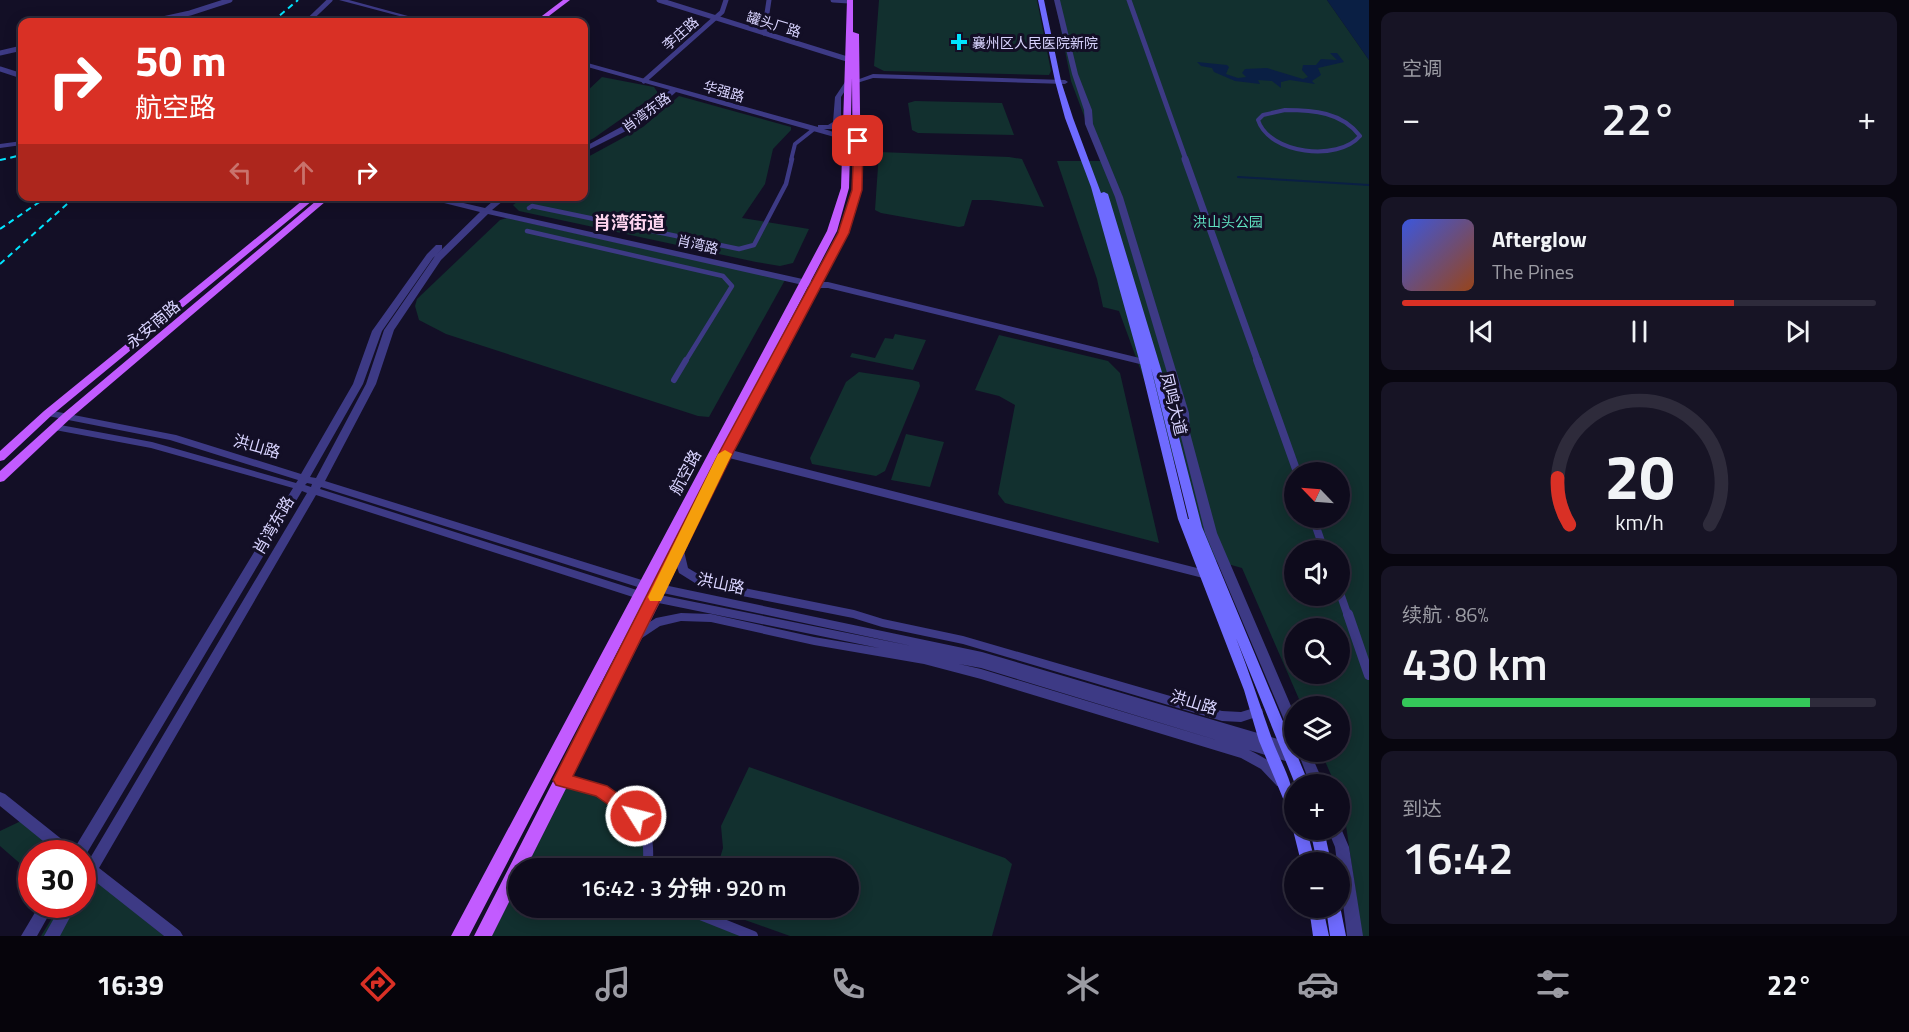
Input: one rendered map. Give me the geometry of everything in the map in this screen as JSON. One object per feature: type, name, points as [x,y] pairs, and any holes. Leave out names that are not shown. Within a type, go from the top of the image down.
[{"type":"main road","points":[[542,18],[567,0]]},
{"type":"main road","points":[[553,18],[577,0]]},
{"type":"main road","name":"航空路","points":[[483,936],[658,593],[726,453],[815,282],[845,188],[852,139],[852,0]]},
{"type":"main road","name":"凤鸣大道","points":[[1041,0],[1062,80],[1095,179],[1196,526],[1284,729]]},
{"type":"main road","name":"凤鸣大道","points":[[1048,0],[1062,80]]},
{"type":"main road","name":"永安南路","points":[[0,457],[48,413],[308,201]]},
{"type":"main road","name":"永安南路","points":[[0,478],[68,415],[322,201]]},
{"type":"main road","name":"航空路","points":[[460,936],[642,590],[815,282]]},
{"type":"main road","name":"凤鸣大道","points":[[1150,364],[1183,519],[1284,784]]},
{"type":"main road","points":[[1318,918],[1321,936]]},
{"type":"main road","points":[[1335,918],[1338,936]]},
{"type":"street","points":[[167,18],[230,0]]},
{"type":"street","points":[[311,18],[330,0]]},
{"type":"street","points":[[342,0],[412,18]]},
{"type":"street","name":"罐头厂路","points":[[659,0],[852,64]]},
{"type":"street","name":"李庄路","points":[[644,81],[722,12],[726,0]]},
{"type":"street","points":[[764,33],[769,0]]},
{"type":"street","points":[[832,0],[852,0]]},
{"type":"street","points":[[1057,0],[1075,74],[1088,111],[1089,124],[1113,180],[1184,413],[1185,433],[1211,533],[1284,704]]},
{"type":"street","points":[[1129,0],[1293,462]]},
{"type":"street","points":[[0,53],[18,49]]},
{"type":"street","points":[[852,64],[874,73],[1062,80]]},
{"type":"street","name":"华强路","points":[[588,65],[852,139]]},
{"type":"street","points":[[0,69],[18,75]]},
{"type":"street","points":[[798,124],[820,127],[834,125],[837,123],[838,97],[852,82],[873,76],[1062,80]]},
{"type":"street","name":"肖湾东路","points":[[588,146],[637,122],[674,89]]},
{"type":"street","points":[[1285,110],[1317,112],[1343,121],[1356,129],[1360,136],[1358,143],[1336,151],[1300,148],[1269,138],[1258,126],[1258,120],[1269,113],[1285,110]]},
{"type":"street","points":[[529,208],[532,206],[739,249],[754,245],[786,184],[795,144],[814,129]]},
{"type":"street","points":[[0,146],[18,144]]},
{"type":"street","name":"肖湾路","points":[[447,201],[815,282],[1150,364]]},
{"type":"street","name":"肖湾路","points":[[462,201],[485,208]]},
{"type":"street","name":"肖湾东路","points":[[96,851],[317,487],[371,384],[389,330],[438,258],[491,201]]},
{"type":"street","name":"肖湾东路","points":[[87,840],[302,482],[358,384],[377,331],[430,256],[485,208],[497,201]]},
{"type":"street","points":[[527,231],[723,276],[732,286],[674,380]]},
{"type":"street","name":"洪山路","points":[[48,413],[68,415],[172,437],[317,487],[642,590],[982,656],[1284,750]]},
{"type":"street","name":"洪山路","points":[[55,427],[152,445],[302,482]]},
{"type":"street","points":[[726,453],[1204,574]]},
{"type":"street","points":[[678,550],[683,570],[717,587],[854,614],[882,623],[963,640],[1222,716],[1241,717],[1257,712]]},
{"type":"street","points":[[1345,606],[1369,675]]},
{"type":"street","points":[[634,637],[656,622],[681,617],[711,618],[814,641],[924,660],[981,674],[1245,754],[1266,765],[1284,785]]},
{"type":"street","points":[[562,780],[601,791],[636,816],[647,838],[648,858]]},
{"type":"street","points":[[0,798],[52,840]]},
{"type":"street","points":[[1339,840],[1354,936]]},
{"type":"street","points":[[96,873],[175,936]]},
{"type":"street","points":[[29,936],[40,918]]},
{"type":"street","points":[[51,936],[62,918]]},
{"type":"street","points":[[708,918],[753,936]]},
{"type":"green space","name":"襄州区人民医院新院","points":[[879,0],[1037,0],[1051,71],[1049,75],[884,71],[874,66]]},
{"type":"green space","name":"洪山头公园","points":[[1055,0],[1327,0],[1369,60],[1369,936],[1362,936],[1348,840],[1350,840],[1350,774],[1331,774],[1325,762],[1350,762],[1350,696],[1298,696],[1292,684],[1350,684],[1350,618],[1284,618],[1284,665],[1242,568],[1210,559],[1119,311],[1103,307],[1097,279],[1057,161],[1101,161],[1071,81]]},
{"type":"green space","points":[[602,77],[654,87],[658,93],[588,141],[588,90]]},
{"type":"green space","points":[[679,96],[791,127],[791,130],[773,149],[765,184],[742,218],[809,229],[793,263],[780,266],[756,262],[519,211],[513,205],[518,201],[588,201],[588,157],[643,127]]},
{"type":"green space","points":[[915,101],[1002,103],[1014,135],[918,133],[912,130],[908,103]]},
{"type":"green space","points":[[879,152],[1022,159],[1044,207],[972,200],[964,226],[959,227],[881,213],[875,210]]},
{"type":"green space","points":[[507,218],[785,280],[709,417],[698,416],[446,334],[419,320],[415,306],[417,299],[500,220]]},
{"type":"green space","points":[[895,334],[926,340],[913,370],[850,357],[852,353],[875,358],[885,338],[893,339]]},
{"type":"green space","points":[[999,335],[1108,361],[1120,373],[1159,543],[1005,503],[998,494],[1015,405],[999,396],[975,390]]},
{"type":"green space","points":[[859,372],[912,380],[919,382],[920,386],[885,471],[876,476],[812,464],[810,458],[846,382]]},
{"type":"green space","points":[[906,434],[944,442],[930,487],[891,480]]},
{"type":"green space","points":[[749,767],[1005,858],[1012,864],[992,936],[790,936],[739,918],[859,918],[859,858],[720,858],[723,848],[721,826]]},
{"type":"green space","points":[[562,780],[600,793],[625,807],[643,827],[647,840],[648,858],[522,858]]},
{"type":"green space","points":[[21,821],[45,840],[18,840],[18,862],[0,846],[0,831]]},
{"type":"green space","points":[[96,881],[164,936],[41,936],[52,918],[96,918]]},
{"type":"green space","points":[[508,887],[508,918],[708,918],[753,936],[483,936]]},
{"type":"water","points":[[1327,0],[1369,0],[1369,60]]},
{"type":"water","points":[[1330,53],[1337,53],[1344,62],[1318,68],[1321,75],[1312,81],[1315,84],[1290,80],[1281,82],[1281,88],[1272,81],[1258,80],[1260,84],[1235,81],[1197,62],[1227,65],[1229,67],[1226,74],[1238,78],[1246,77],[1242,73],[1245,69],[1267,68],[1303,79],[1308,77],[1302,70],[1303,65],[1316,65],[1321,59],[1337,60]]},
{"type":"waterway","points":[[1238,177],[1369,185]]},
{"type":"railway","points":[[277,18],[298,0]]},
{"type":"railway","points":[[0,160],[18,156]]},
{"type":"railway","points":[[0,229],[41,201]]},
{"type":"railway","points":[[0,264],[70,201]]},
{"type":"slow traffic","points":[[655,597],[725,454]]},
{"type":"place","name":"襄州区人民医院新院","points":[[959,42]]},
{"type":"district","name":"肖湾街道","points":[[629,222]]},
{"type":"route","points":[[636,816],[601,791],[562,780],[726,453],[843,233],[857,190],[858,141]]}]
